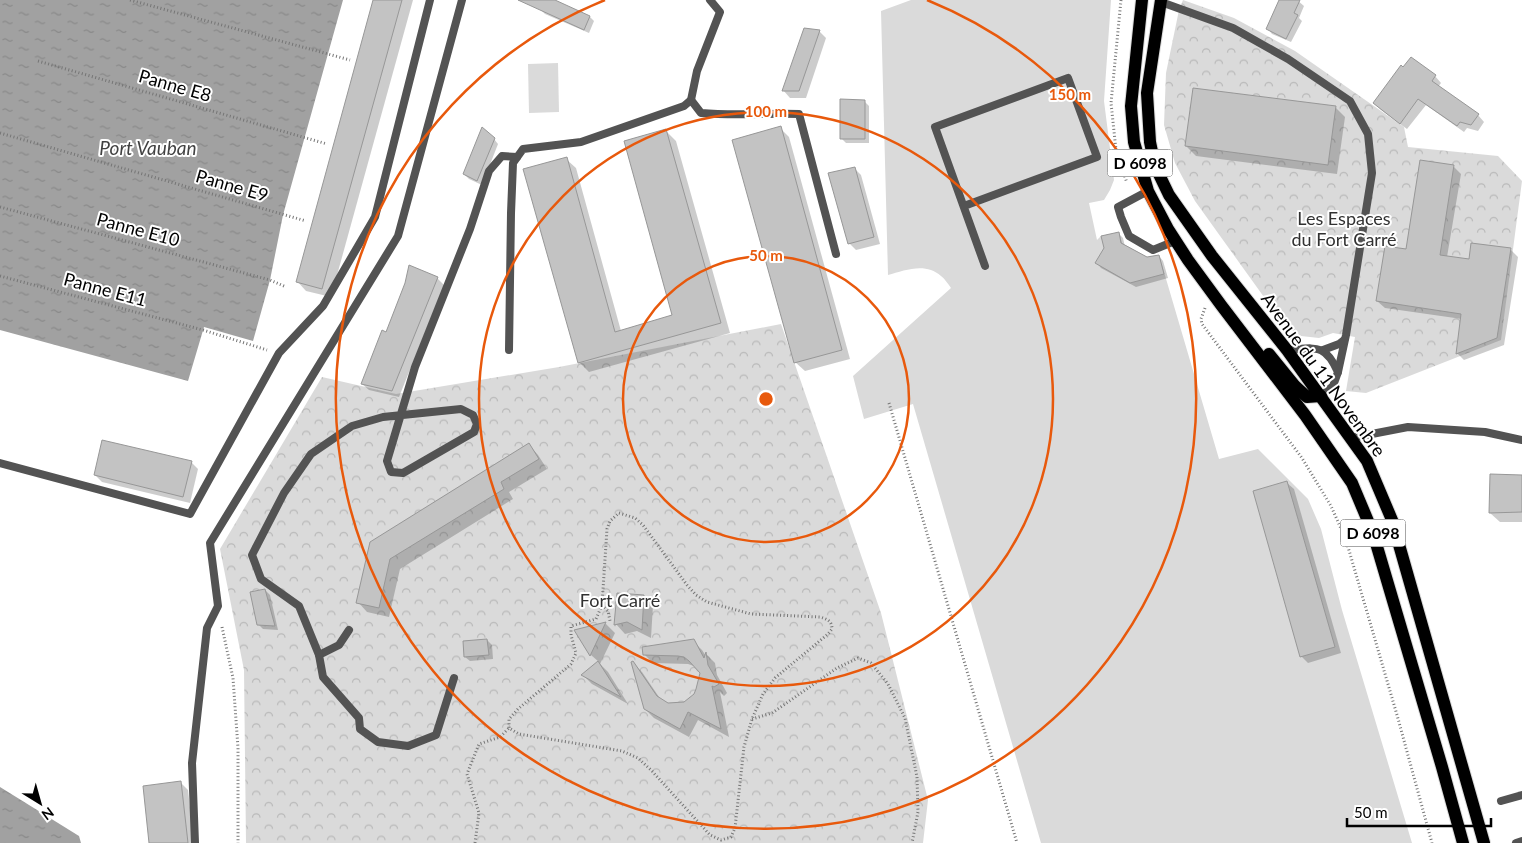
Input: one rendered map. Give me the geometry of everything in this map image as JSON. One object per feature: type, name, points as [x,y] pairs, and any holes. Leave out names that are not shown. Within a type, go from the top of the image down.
[{"type":"main road","name":"D 6098","points":[[1142,0],[1131,106],[1134,142],[1148,191],[1168,230],[1204,283],[1306,415],[1352,483],[1373,533],[1463,843]]},
{"type":"main road","name":"Avenue du 11 Novembre","points":[[1161,1],[1147,93],[1150,142],[1155,166],[1169,195],[1212,256],[1287,350],[1367,461],[1392,520],[1484,843]]},
{"type":"main road","points":[[1240,330],[1260,342],[1295,386],[1307,397],[1320,396]]},
{"type":"main road","points":[[1442,767],[1457,797],[1469,843]]},
{"type":"lane","points":[[0,463],[190,514],[279,353],[322,306],[375,217],[430,0]]},
{"type":"lane","points":[[195,843],[192,763],[207,628],[218,606],[210,544],[398,236],[462,0]]},
{"type":"lane","points":[[509,350],[511,213],[514,163],[523,149],[581,142],[684,106],[691,100],[697,71],[720,12],[710,0]]},
{"type":"lane","points":[[1161,1],[1233,28],[1288,60],[1350,101],[1368,134],[1372,174],[1344,340],[1338,372],[1333,386],[1320,396]]},
{"type":"lane","points":[[964,206],[1097,157],[1068,78],[935,127],[985,266]]},
{"type":"lane","points":[[691,100],[701,113],[722,115],[799,114],[836,254]]},
{"type":"lane","points":[[454,678],[436,735],[408,746],[378,742],[360,729],[359,718],[323,677],[319,655],[299,606],[260,579],[252,555],[284,493],[311,454],[352,426],[382,417],[400,415],[461,410],[473,415],[477,424],[474,432],[403,473],[391,472],[387,461],[400,415],[415,367],[470,229],[489,171],[502,156],[517,158]]},
{"type":"lane","points":[[1148,191],[1118,208],[1129,236],[1153,250],[1175,241]]},
{"type":"lane","points":[[1322,350],[1340,344],[1344,340]]},
{"type":"lane","points":[[1287,350],[1311,348],[1322,350],[1332,358],[1338,372]]},
{"type":"lane","points":[[1351,438],[1408,427],[1485,432],[1522,440]]},
{"type":"lane","points":[[319,655],[339,645],[349,630]]},
{"type":"lane","points":[[1501,801],[1522,795]]},
{"type":"lane","points":[[1516,843],[1522,841]]},
{"type":"path","points":[[130,0],[350,60]]},
{"type":"path","name":"Panne E8","points":[[38,61],[327,144]]},
{"type":"path","name":"Panne E9","points":[[0,133],[306,221]]},
{"type":"path","name":"Panne E10","points":[[0,206],[270,280],[286,288]]},
{"type":"path","name":"Panne E11","points":[[0,276],[203,330],[279,353]]},
{"type":"path","points":[[1205,309],[1201,319],[1202,324],[1302,458],[1331,506],[1346,540],[1397,714],[1432,843]]},
{"type":"path","points":[[889,403],[1017,843]]},
{"type":"path","points":[[475,843],[479,813],[467,774],[478,744],[500,737],[509,728],[509,719],[518,708],[571,664],[576,653],[571,635],[571,626],[596,619],[602,605],[607,529],[610,521],[619,514],[635,518],[687,585],[696,595],[707,602],[751,614],[820,617],[832,624],[832,629],[828,634],[775,678],[763,694],[752,719],[744,747],[735,828],[731,837],[721,840],[710,835],[638,758],[622,751],[519,734],[509,728]]},
{"type":"path","points":[[602,605],[608,611],[610,622]]},
{"type":"path","points":[[218,606],[233,678],[238,748],[238,843]]},
{"type":"path","points":[[752,719],[772,713],[837,668],[858,658],[871,663],[888,684],[905,718],[917,777],[918,812],[912,843]]},
{"type":"green space","points":[[911,0],[1111,0],[1104,101],[1114,180],[1104,200],[1089,203],[1097,240],[1101,236],[1119,232],[1122,243],[1147,257],[1159,255],[1219,459],[1258,449],[1308,499],[1321,529],[1342,610],[1412,843],[1041,843],[913,404],[864,419],[853,376],[951,288],[942,277],[929,269],[915,268],[888,275],[881,11]]},
{"type":"green space","name":"Les Espaces du Fort Carré","points":[[1183,0],[1234,18],[1295,51],[1404,127],[1408,147],[1498,156],[1522,181],[1501,340],[1366,393],[1346,391],[1355,337],[1333,333],[1319,338],[1301,336],[1284,325],[1195,201],[1175,163],[1164,125],[1166,73],[1179,10]]},
{"type":"green space","points":[[558,63],[559,112],[529,113],[528,64]]},
{"type":"green space","name":"Fort Carré","points":[[781,324],[881,613],[928,800],[923,843],[246,843],[244,670],[220,549],[322,377],[396,394],[559,367]]},
{"type":"water","name":"Port Vauban","points":[[0,0],[343,0],[283,215],[270,280],[253,341],[204,327],[188,381],[0,330]]},
{"type":"water","points":[[0,787],[79,836],[81,843],[0,843]]},
{"type":"building","points":[[373,0],[402,0],[322,289],[296,282]]},
{"type":"building","points":[[518,0],[555,0],[590,16],[584,30]]},
{"type":"building","points":[[1279,0],[1300,0],[1294,13],[1298,15],[1286,39],[1266,29]]},
{"type":"building","points":[[804,28],[820,30],[799,91],[782,91]]},
{"type":"building","points":[[1411,57],[1436,75],[1432,81],[1479,114],[1471,125],[1460,122],[1457,126],[1418,99],[1400,124],[1373,103],[1401,65],[1403,67]]},
{"type":"building","points":[[1193,88],[1336,106],[1328,165],[1185,146]]},
{"type":"building","points":[[840,99],[865,100],[865,139],[840,139]]},
{"type":"building","points":[[781,126],[842,350],[794,363],[732,140]]},
{"type":"building","points":[[482,127],[495,138],[477,181],[463,174]]},
{"type":"building","points":[[666,129],[721,323],[578,363],[523,169],[567,157],[615,332],[672,315],[624,141]]},
{"type":"building","points":[[1420,160],[1454,165],[1440,255],[1469,259],[1471,243],[1511,248],[1497,338],[1456,354],[1461,314],[1376,301],[1385,246],[1406,249]]},
{"type":"building","points":[[855,167],[874,237],[848,244],[828,173]]},
{"type":"building","points":[[1119,232],[1121,243],[1147,257],[1159,255],[1164,274],[1130,283],[1095,263],[1104,248],[1101,236]]},
{"type":"building","points":[[409,265],[438,277],[392,391],[361,384],[382,330],[386,332],[405,283]]},
{"type":"building","points":[[102,440],[192,461],[183,497],[94,475]]},
{"type":"building","points":[[529,443],[539,459],[501,482],[504,489],[390,559],[379,608],[356,603],[370,542]]},
{"type":"building","points":[[1490,474],[1522,475],[1522,512],[1489,513]]},
{"type":"building","points":[[1287,481],[1335,647],[1300,657],[1253,491]]},
{"type":"building","points":[[265,589],[275,626],[257,625],[250,592]]},
{"type":"building","points":[[617,593],[644,595],[642,630],[627,622],[614,625]]},
{"type":"building","points":[[606,622],[590,656],[574,630]]},
{"type":"building","points":[[487,639],[489,655],[464,657],[463,641]]},
{"type":"building","points":[[694,639],[704,658],[706,652],[708,665],[719,684],[714,687],[712,686],[721,729],[688,712],[680,729],[644,709],[631,662],[633,661],[657,696],[668,703],[684,702],[694,694],[700,673],[684,657],[643,655],[642,647]]},
{"type":"building","points":[[598,661],[621,697],[581,675]]},
{"type":"building","points":[[181,781],[188,843],[149,843],[143,786]]}]
